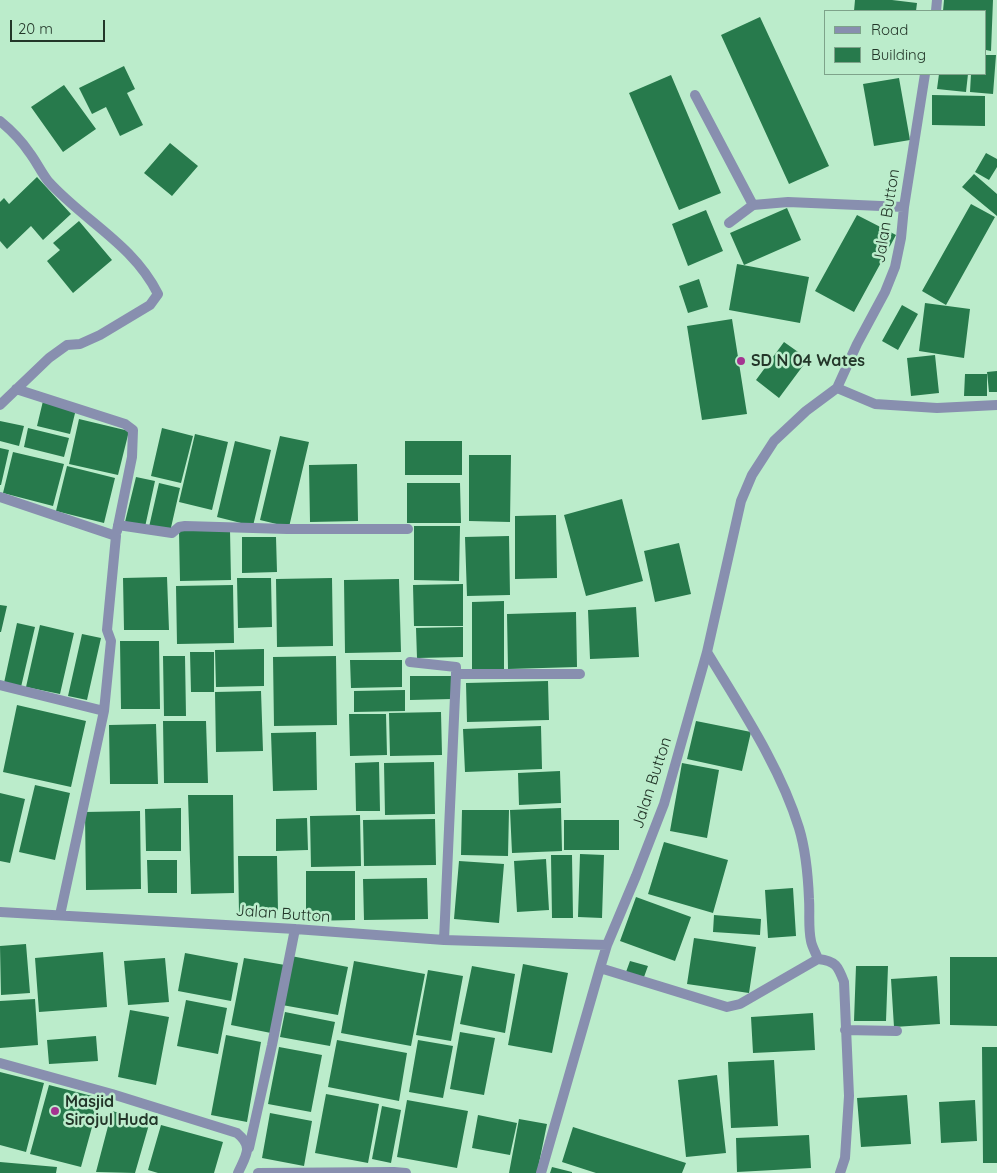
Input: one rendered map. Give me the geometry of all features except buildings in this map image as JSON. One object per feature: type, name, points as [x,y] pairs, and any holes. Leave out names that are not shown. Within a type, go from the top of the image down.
[{"type":"street","name":"Jalan Button","points":[[0,912],[295,929],[444,940],[607,945],[664,804],[707,652],[741,501],[752,475],[774,441],[806,411],[837,388],[885,292],[895,267],[925,75]]},
{"type":"street","points":[[695,95],[753,205]]},
{"type":"street","points":[[0,121],[28,150],[47,180],[132,256],[151,281],[158,294],[150,305],[100,335],[80,344],[67,345],[49,358],[0,405]]},
{"type":"street","points":[[729,223],[753,205],[788,202],[904,207]]},
{"type":"street","points":[[837,388],[875,404],[937,408],[997,405]]},
{"type":"street","points":[[16,389],[126,424],[133,430],[132,457],[116,536],[107,630],[111,641],[104,711],[60,915]]},
{"type":"street","points":[[0,497],[116,536]]},
{"type":"street","points":[[118,524],[172,533],[178,527],[185,526],[287,529],[408,529]]},
{"type":"street","points":[[707,652],[762,745],[782,783],[799,828],[806,856],[809,931],[811,943],[818,958]]},
{"type":"street","points":[[410,662],[456,667],[444,940]]},
{"type":"street","points":[[456,674],[580,674]]},
{"type":"street","points":[[0,685],[104,711]]},
{"type":"street","points":[[238,1173],[248,1151],[272,1045],[295,929]]},
{"type":"street","points":[[541,1173],[607,945]]},
{"type":"street","points":[[600,968],[727,1007],[740,1004],[818,958],[830,960],[838,966],[844,982],[848,1096],[845,1158],[840,1173]]},
{"type":"street","points":[[845,1030],[897,1031]]},
{"type":"street","points":[[0,1063],[112,1094],[237,1133],[245,1140],[248,1151]]},
{"type":"street","points":[[258,1173],[406,1173]]},
{"type":"place","name":"SD N 04 Wates","points":[[741,361]]},
{"type":"place","name":"Masjid Sirojul Huda","points":[[55,1111]]}]
